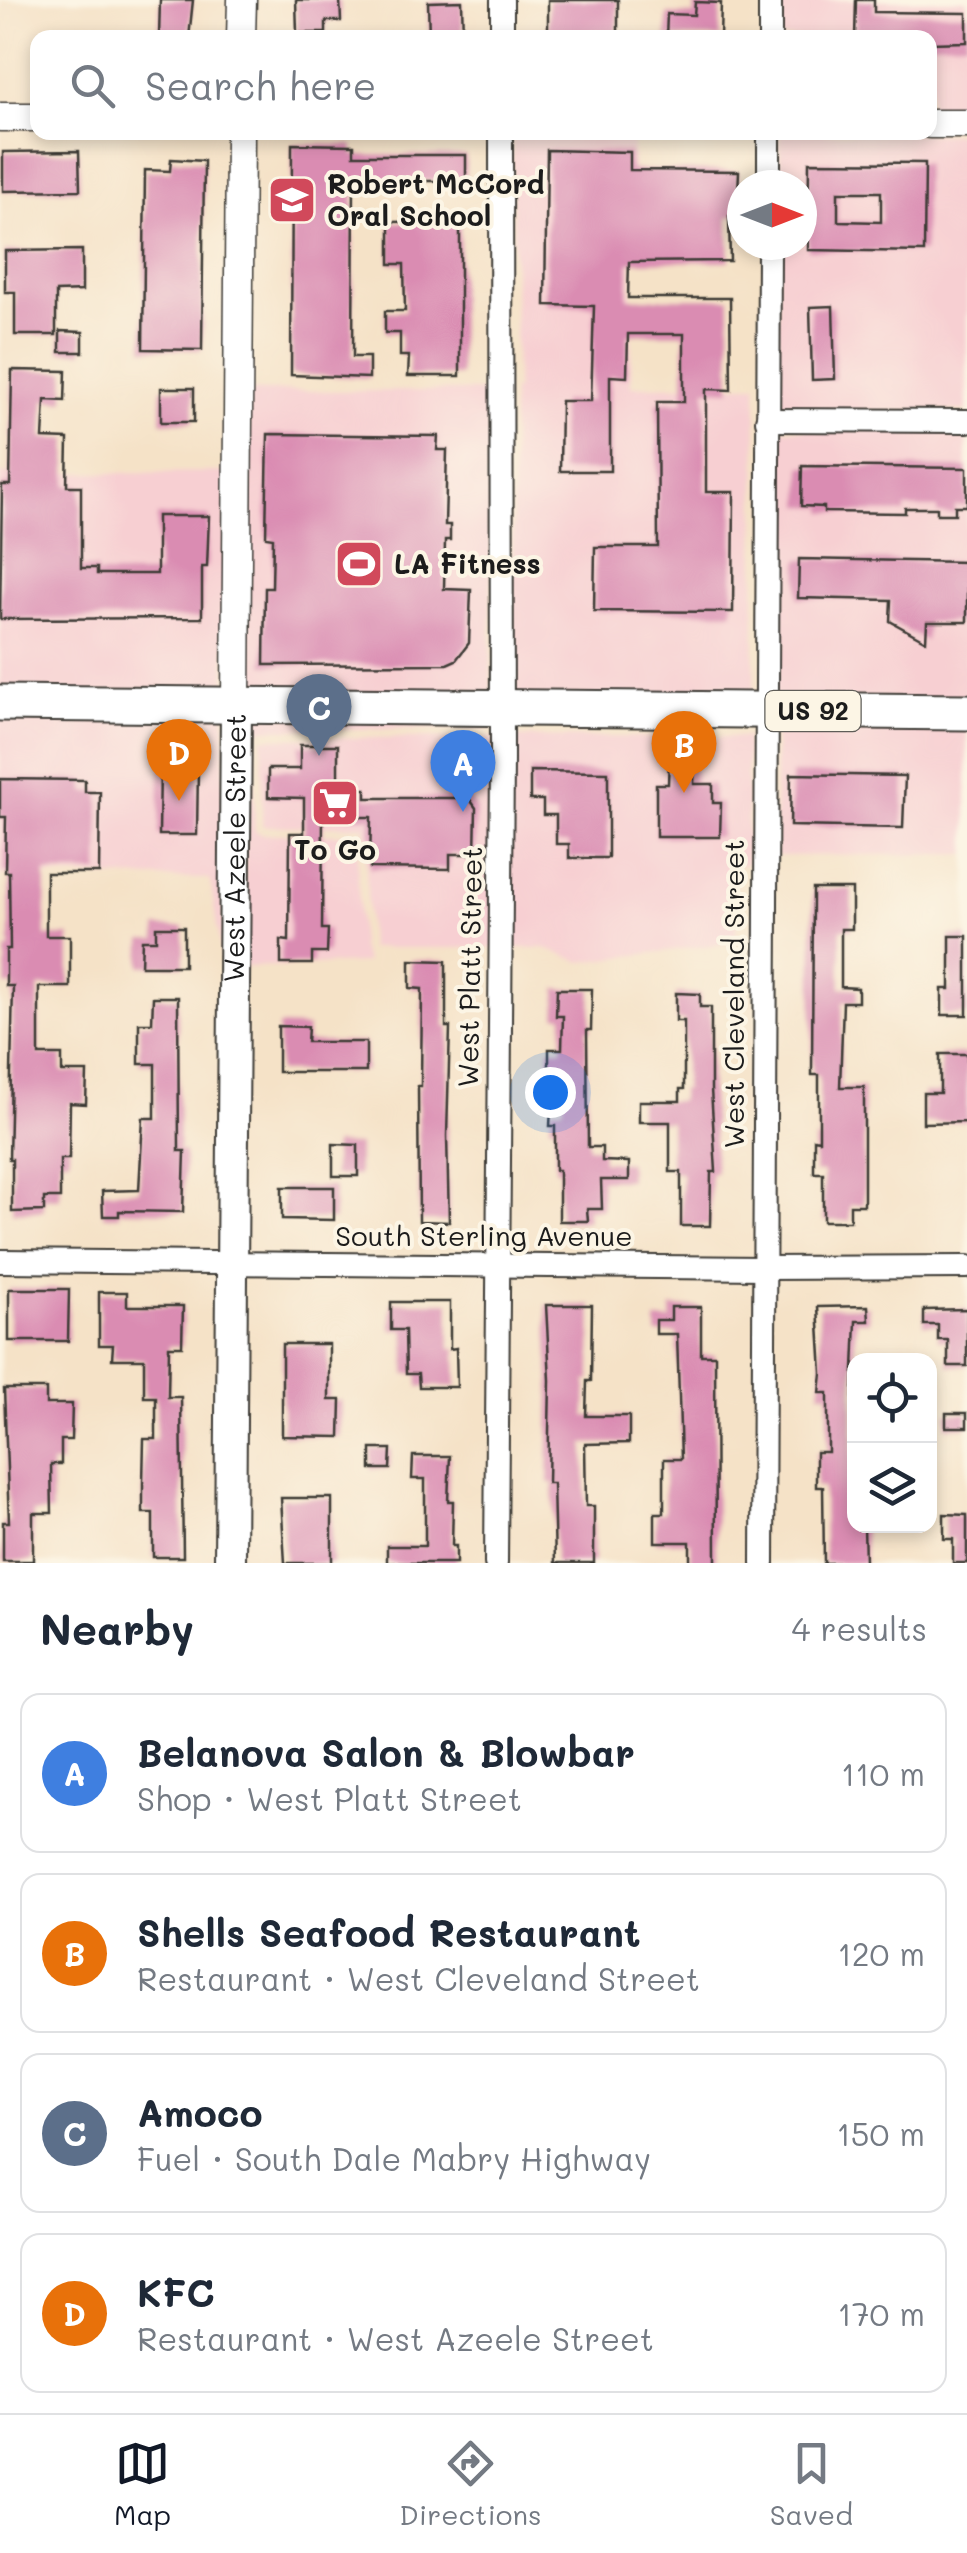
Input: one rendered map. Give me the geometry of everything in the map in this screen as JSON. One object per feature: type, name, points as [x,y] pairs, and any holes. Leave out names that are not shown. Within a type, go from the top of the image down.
[{"type":"main road","name":"US 92","points":[[0,703],[967,712]]},
{"type":"main road","name":"West Azeele Street","points":[[230,1563],[236,704]]},
{"type":"street","points":[[241,30],[242,0]]},
{"type":"street","points":[[502,0],[502,30]]},
{"type":"street","points":[[770,0],[770,30]]},
{"type":"street","points":[[0,116],[30,117]]},
{"type":"street","points":[[937,124],[967,124]]},
{"type":"street","name":"West Azeele Street","points":[[236,704],[240,140]]},
{"type":"street","name":"West Platt Street","points":[[496,1563],[502,140]]},
{"type":"street","points":[[769,170],[770,140]]},
{"type":"street","name":"West Cleveland Street","points":[[763,1563],[768,260]]},
{"type":"street","points":[[768,420],[967,421]]},
{"type":"street","name":"South Sterling Avenue","points":[[0,1261],[967,1267]]},
{"type":"shaded area","points":[[781,0],[967,0],[967,115],[937,115],[937,30],[780,30]]},
{"type":"shaded area","points":[[937,134],[967,134],[967,411],[778,411],[779,260],[817,260],[817,170],[780,170],[780,140],[937,140]]},
{"type":"shaded area","points":[[512,140],[633,140],[631,386],[757,385],[754,701],[513,697],[512,391],[516,390]]},
{"type":"shaded area","points":[[249,391],[491,391],[491,696],[246,694]]},
{"type":"shaded area","points":[[778,429],[967,430],[967,703],[775,701]]},
{"type":"shaded area","points":[[227,472],[225,694],[0,693],[0,474]]},
{"type":"shaded area","points":[[0,712],[225,713],[223,968],[210,879],[0,875]]},
{"type":"shaded area","points":[[246,713],[491,715],[491,729],[263,729],[254,735],[255,831],[357,834],[360,948],[366,963],[244,967]]},
{"type":"shaded area","points":[[775,720],[967,722],[967,854],[775,856]]},
{"type":"shaded area","points":[[747,737],[747,864],[735,865],[736,942],[582,962],[544,948],[369,948],[365,826],[262,826],[263,738]]},
{"type":"building","points":[[160,0],[193,0],[190,30],[159,30]]},
{"type":"building","points":[[296,0],[340,0],[341,21],[326,21],[326,30],[297,30]]},
{"type":"building","points":[[548,0],[618,0],[618,30],[548,30]]},
{"type":"building","points":[[856,0],[874,0],[874,12],[967,13],[967,42],[937,43],[937,30],[855,30]]},
{"type":"building","points":[[462,1],[463,30],[429,30],[428,2]]},
{"type":"building","points":[[695,2],[721,3],[720,30],[666,30],[667,14],[694,15]]},
{"type":"building","points":[[292,144],[354,145],[354,155],[466,155],[466,181],[354,181],[353,357],[369,357],[369,378],[291,375]]},
{"type":"building","points":[[547,150],[630,152],[630,170],[727,171],[730,261],[629,262],[628,298],[730,298],[731,390],[706,389],[706,492],[734,492],[733,612],[594,611],[595,547],[658,547],[657,402],[684,402],[684,334],[628,334],[627,377],[610,376],[610,471],[560,471],[561,401],[591,401],[594,306],[545,305]]},
{"type":"building","points":[[79,151],[80,190],[3,191],[3,152]]},
{"type":"building","points":[[171,159],[204,161],[202,350],[143,349],[145,170],[170,171]]},
{"type":"building","points":[[809,162],[925,163],[924,252],[817,250],[817,170],[809,170]],"holes":[[[838,192],[881,192],[881,222],[838,221]]]},
{"type":"building","points":[[460,221],[460,376],[408,376],[409,356],[400,356],[400,333],[385,333],[385,311],[405,311],[404,264],[390,264],[390,222]]},
{"type":"building","points":[[82,250],[82,291],[56,292],[56,335],[15,335],[15,292],[5,292],[5,251]]},
{"type":"building","points":[[833,306],[835,379],[812,380],[810,307]]},
{"type":"building","points":[[60,331],[83,332],[83,352],[60,352]]},
{"type":"building","points":[[12,370],[66,371],[65,401],[45,400],[43,438],[68,439],[67,486],[81,486],[81,568],[97,568],[97,574],[157,574],[157,516],[209,516],[207,567],[202,567],[202,618],[0,619],[2,485],[10,485]]},
{"type":"building","points":[[161,388],[194,388],[194,422],[161,422]]},
{"type":"building","name":"LA Fitness","points":[[268,434],[438,436],[437,450],[447,450],[445,525],[450,525],[450,540],[445,540],[444,589],[471,590],[469,643],[456,660],[447,664],[264,665],[265,588],[272,588],[273,538],[266,537]]},
{"type":"building","points":[[802,466],[967,468],[967,506],[955,506],[955,514],[937,514],[937,508],[905,508],[905,513],[824,512],[824,507],[801,506]]},
{"type":"building","points":[[799,559],[967,562],[967,622],[927,622],[926,641],[890,621],[891,600],[798,598]]},
{"type":"building","points":[[300,745],[338,745],[338,789],[366,789],[366,798],[469,798],[476,808],[475,854],[450,854],[450,869],[370,868],[371,817],[323,817],[322,929],[328,929],[327,953],[312,953],[312,964],[281,964],[281,940],[289,941],[290,833],[304,833],[304,798],[268,797],[268,769],[300,769]]},
{"type":"building","points":[[669,757],[695,757],[694,784],[713,784],[713,803],[721,803],[720,837],[656,837],[656,784],[668,784]]},
{"type":"building","points":[[160,766],[198,767],[197,835],[159,835]]},
{"type":"building","points":[[530,771],[608,772],[608,858],[569,858],[569,844],[556,844],[556,815],[543,815],[543,800],[530,800]]},
{"type":"building","points":[[791,774],[905,776],[903,828],[790,826]]},
{"type":"building","points":[[0,779],[85,780],[85,792],[100,792],[99,873],[46,873],[46,936],[70,936],[70,987],[39,987],[39,1055],[62,1055],[62,1072],[87,1072],[86,1104],[70,1103],[69,1159],[60,1159],[60,1198],[44,1198],[44,1211],[12,1212],[9,1159],[13,986],[6,986],[6,949],[10,949],[9,872],[5,872],[6,817],[0,817]]},
{"type":"building","points":[[813,889],[852,889],[852,929],[841,929],[841,987],[858,988],[858,1002],[843,1002],[840,1087],[864,1087],[864,1205],[850,1205],[850,1221],[823,1221],[823,1173],[814,1173],[814,1139],[819,1140],[819,1075],[812,1075]]},
{"type":"building","points":[[156,927],[184,927],[184,966],[141,966],[142,940],[156,940]]},
{"type":"building","points":[[950,936],[967,936],[967,1015],[942,1015],[942,989],[950,989]]},
{"type":"building","points":[[410,960],[446,961],[446,1027],[450,1027],[449,1222],[419,1221],[422,989],[410,988]]},
{"type":"building","points":[[557,989],[592,989],[591,1030],[587,1030],[588,1147],[602,1147],[602,1161],[629,1162],[629,1180],[601,1180],[602,1209],[587,1209],[588,1221],[559,1221],[555,1126],[550,1126],[551,1108],[563,1108],[564,1075],[549,1075],[549,1049],[562,1049],[563,1016],[556,1016]]},
{"type":"building","points":[[676,993],[700,994],[700,1007],[711,1007],[716,1172],[711,1172],[710,1226],[681,1226],[681,1172],[670,1172],[670,1122],[639,1122],[639,1101],[680,1101],[680,1089],[684,1089],[684,1021],[676,1021]]},
{"type":"building","points":[[153,997],[178,997],[179,1151],[185,1151],[183,1212],[119,1211],[119,1216],[103,1216],[102,1191],[139,1190],[143,1118],[155,1118],[155,1064],[139,1064],[139,1023],[152,1023]]},
{"type":"building","points":[[278,1026],[308,1027],[307,1042],[366,1042],[366,1072],[278,1072]]},
{"type":"building","points":[[940,1054],[967,1054],[967,1122],[923,1123],[923,1093],[940,1093]]},
{"type":"building","points":[[333,1144],[358,1145],[358,1176],[333,1176]]},
{"type":"building","points":[[282,1187],[334,1187],[334,1220],[282,1219]]},
{"type":"building","points":[[9,1289],[69,1289],[68,1341],[9,1341]]},
{"type":"building","points":[[99,1292],[127,1292],[127,1306],[183,1306],[182,1346],[169,1346],[168,1397],[181,1397],[183,1557],[153,1557],[153,1513],[143,1513],[143,1483],[144,1439],[156,1439],[156,1397],[144,1397],[144,1359],[112,1359],[113,1345],[99,1345]]},
{"type":"building","points":[[391,1302],[450,1302],[450,1349],[456,1348],[457,1387],[419,1387],[418,1374],[406,1374],[405,1330],[391,1330]]},
{"type":"building","points":[[546,1305],[592,1305],[591,1381],[587,1381],[586,1416],[629,1416],[629,1443],[585,1444],[586,1506],[594,1506],[594,1563],[555,1563],[553,1483],[548,1483],[550,1380]]},
{"type":"building","points":[[868,1306],[869,1321],[856,1321],[855,1353],[847,1353],[847,1533],[864,1533],[865,1563],[824,1563],[823,1487],[816,1487],[816,1452],[828,1452],[828,1393],[820,1393],[818,1307]]},
{"type":"building","points":[[671,1307],[701,1307],[701,1355],[715,1355],[716,1563],[690,1563],[690,1542],[655,1542],[655,1513],[664,1513],[664,1459],[681,1459],[677,1334],[656,1334],[656,1320],[671,1320]]},
{"type":"building","points":[[967,1309],[967,1366],[948,1366],[948,1340],[938,1340],[938,1325],[924,1325],[924,1310]]},
{"type":"building","points":[[282,1344],[329,1344],[329,1400],[341,1400],[340,1437],[282,1436]]},
{"type":"building","points":[[4,1389],[46,1389],[46,1404],[72,1404],[71,1440],[61,1440],[61,1464],[51,1464],[52,1513],[33,1513],[33,1561],[3,1561],[3,1522],[9,1522]]},
{"type":"building","points":[[946,1413],[967,1413],[967,1427],[946,1427]]},
{"type":"building","points":[[371,1449],[391,1449],[390,1469],[371,1469]]},
{"type":"building","points":[[413,1456],[450,1456],[448,1501],[453,1501],[452,1546],[456,1546],[456,1563],[387,1563],[387,1546],[425,1546],[425,1479],[412,1479]]},
{"type":"building","points":[[281,1498],[332,1498],[332,1563],[285,1563]]},
{"type":"building","points":[[944,1514],[967,1515],[967,1563],[953,1563],[953,1539],[944,1539]]},
{"type":"place","name":"Robert McCord Oral School","points":[[292,200]]},
{"type":"place","name":"LA Fitness","points":[[359,564]]},
{"type":"place","name":"Amoco","points":[[319,756]]},
{"type":"place","name":"Shells Seafood Restaurant","points":[[684,793]]},
{"type":"place","name":"KFC","points":[[179,801]]},
{"type":"place","name":"To Go","points":[[335,803]]},
{"type":"place","name":"Belanova Salon & Blowbar","points":[[463,812]]}]
